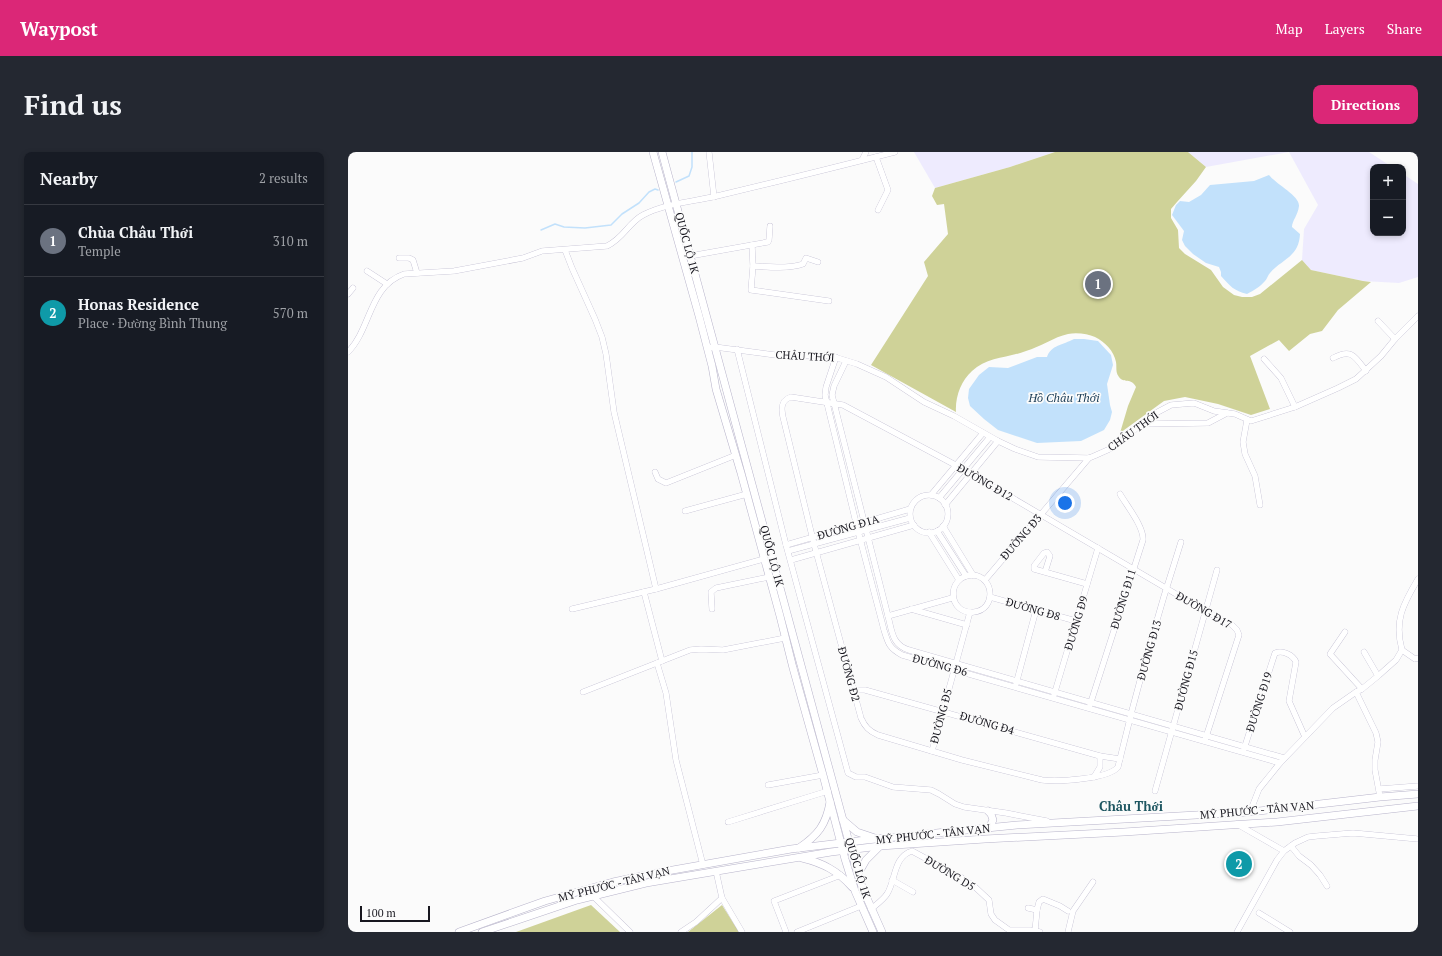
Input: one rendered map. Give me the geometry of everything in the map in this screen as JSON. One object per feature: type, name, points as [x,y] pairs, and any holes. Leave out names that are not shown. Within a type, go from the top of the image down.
[{"type":"main road","name":"QUỐC LỘ 1K","points":[[653,152],[788,614],[800,666],[858,874],[871,909],[882,932]]},
{"type":"main road","name":"QUỐC LỘ 1K","points":[[662,152],[690,256],[711,347],[716,389],[747,494],[842,847],[855,891],[873,932]]},
{"type":"main road","name":"MỸ PHƯỚC - TÂN VẠN","points":[[459,932],[545,901],[606,884],[656,873],[797,849],[842,847],[989,828],[1250,812],[1418,794]]},
{"type":"main road","points":[[797,849],[814,837],[820,830],[825,822],[830,800]]},
{"type":"main road","name":"MỸ PHƯỚC - TÂN VẠN","points":[[880,842],[919,844],[1249,824],[1418,806]]},
{"type":"main road","points":[[988,811],[993,820],[989,828]]},
{"type":"main road","points":[[1249,824],[1250,812]]},
{"type":"main road","points":[[843,820],[857,832],[880,842],[866,860],[858,874]]},
{"type":"main road","name":"MỸ PHƯỚC - TÂN VẠN","points":[[482,932],[593,896],[646,883],[798,858],[842,847]]},
{"type":"main road","points":[[798,858],[820,863],[842,875],[855,891]]},
{"type":"street","points":[[709,152],[714,197]]},
{"type":"street","points":[[862,160],[866,152]]},
{"type":"street","points":[[348,352],[352,349],[365,326],[378,295],[388,284],[404,274],[454,270],[523,258],[542,251],[607,246],[615,242],[634,220],[668,206],[714,197],[895,152]]},
{"type":"street","points":[[876,157],[888,190],[878,210]]},
{"type":"street","points":[[690,256],[768,242],[770,226]]},
{"type":"street","points":[[752,245],[753,266],[751,290],[829,301]]},
{"type":"street","points":[[565,250],[602,337],[606,354],[614,412],[656,589]]},
{"type":"street","points":[[399,258],[409,258],[413,260],[416,273]]},
{"type":"street","points":[[753,266],[773,267],[798,265],[803,264],[806,258],[818,262]]},
{"type":"street","points":[[368,271],[388,284]]},
{"type":"street","points":[[348,294],[353,288]]},
{"type":"street","points":[[1260,505],[1256,476],[1245,454],[1243,442],[1247,420],[1251,421],[1259,419],[1295,407],[1338,388],[1356,378],[1366,371],[1381,356],[1395,339],[1418,316]]},
{"type":"street","points":[[1378,321],[1395,339]]},
{"type":"street","name":"CHÂU THỚI","points":[[711,347],[786,356],[817,355],[836,357],[857,364],[886,377],[924,402],[954,416],[990,437],[1038,457],[1089,458],[1112,448],[1161,410],[1171,405],[1194,403],[1214,411],[1235,414],[1247,420]]},
{"type":"street","points":[[737,349],[786,544],[848,773],[856,776],[865,776],[893,787],[931,790],[955,804],[1055,823]]},
{"type":"street","points":[[1333,358],[1342,353],[1350,353],[1355,356],[1366,371]]},
{"type":"street","name":"ĐƯỜNG Đ6","points":[[836,357],[826,387],[825,395],[830,403],[843,442],[891,628],[897,644],[902,648],[955,667]]},
{"type":"street","points":[[1264,359],[1281,378],[1295,407]]},
{"type":"street","name":"ĐƯỜNG Đ6","points":[[846,361],[832,391],[830,403],[837,444],[861,540],[884,630],[888,643],[893,650],[912,658],[955,667],[1054,694],[1282,760]]},
{"type":"street","name":"ĐƯỜNG Đ2","points":[[830,403],[791,397],[786,398],[781,408],[812,537],[864,725],[869,731],[878,735],[1042,780],[1053,781],[1094,777],[1115,770],[1118,767],[1120,759]]},
{"type":"street","name":"ĐƯỜNG Đ12","points":[[830,403],[843,405],[956,465],[1133,568]]},
{"type":"street","points":[[1142,424],[1208,423],[1227,413]]},
{"type":"street","points":[[931,495],[983,433]]},
{"type":"street","points":[[939,498],[990,437]]},
{"type":"street","points":[[945,505],[998,441]]},
{"type":"street","points":[[837,444],[843,442]]},
{"type":"street","points":[[655,472],[658,479],[666,483],[736,455]]},
{"type":"street","name":"ĐƯỜNG Đ3","points":[[985,580],[1089,458]]},
{"type":"street","points":[[848,486],[854,484]]},
{"type":"street","points":[[685,511],[747,494]]},
{"type":"street","name":"ĐƯỜNG Đ11","points":[[1090,705],[1143,535],[1120,494]]},
{"type":"street","points":[[931,495],[939,498],[947,510],[947,516],[943,526],[937,531],[921,531],[914,525],[910,518],[910,509],[920,497],[931,495]]},
{"type":"street","name":"ĐƯỜNG Đ1A","points":[[786,544],[910,509]]},
{"type":"street","name":"ĐƯỜNG Đ1A","points":[[788,551],[910,518]]},
{"type":"street","name":"ĐƯỜNG Đ1A","points":[[791,560],[914,525]]},
{"type":"street","points":[[943,526],[973,575]]},
{"type":"street","points":[[937,531],[966,576]]},
{"type":"street","points":[[929,532],[959,580]]},
{"type":"street","name":"ĐƯỜNG Đ13","points":[[1120,759],[1129,716],[1166,588],[1181,542]]},
{"type":"street","name":"ĐƯỜNG Đ9","points":[[1054,694],[1098,548]]},
{"type":"street","points":[[946,558],[958,550]]},
{"type":"street","points":[[572,609],[656,589],[764,559]]},
{"type":"street","name":"ĐƯỜNG Đ17","points":[[1133,568],[1205,611],[1231,624],[1237,630],[1239,635],[1206,738]]},
{"type":"street","name":"ĐƯỜNG Đ15","points":[[1156,791],[1216,570]]},
{"type":"street","points":[[1045,572],[1087,584]]},
{"type":"street","points":[[973,575],[985,580],[990,591],[990,597],[980,611],[970,612],[963,610],[952,598],[954,587],[959,580],[966,576],[973,575]]},
{"type":"street","points":[[712,608],[711,592],[716,588],[769,577]]},
{"type":"street","points":[[1418,579],[1404,606],[1398,624],[1399,640],[1402,650],[1415,659],[1418,658]]},
{"type":"street","points":[[875,592],[882,590]]},
{"type":"street","points":[[644,592],[666,693],[676,760],[703,865]]},
{"type":"street","name":"ĐƯỜNG Đ8","points":[[990,597],[1076,621]]},
{"type":"street","points":[[888,616],[952,598]]},
{"type":"street","points":[[911,609],[967,625]]},
{"type":"street","points":[[1016,684],[1036,610]]},
{"type":"street","name":"ĐƯỜNG Đ5","points":[[932,751],[970,612]]},
{"type":"street","points":[[884,630],[891,628]]},
{"type":"street","points":[[1345,632],[1330,654],[1362,689]]},
{"type":"street","points":[[583,692],[690,650],[706,648],[724,650],[786,638]]},
{"type":"street","points":[[1250,812],[1259,789],[1282,760],[1333,708],[1362,689],[1378,676],[1396,660],[1402,650]]},
{"type":"street","points":[[912,658],[914,652]]},
{"type":"street","name":"ĐƯỜNG Đ19","points":[[1244,749],[1275,653],[1283,652],[1295,659],[1296,662],[1289,700],[1305,737]]},
{"type":"street","points":[[1364,652],[1378,676]]},
{"type":"street","name":"ĐƯỜNG Đ4","points":[[854,690],[865,690],[1100,756],[1120,759]]},
{"type":"street","points":[[1356,692],[1376,733],[1378,742],[1375,770],[1380,797]]},
{"type":"street","points":[[1094,777],[1100,766],[1100,756]]},
{"type":"street","points":[[768,785],[823,775]]},
{"type":"street","points":[[1379,789],[1418,786]]},
{"type":"street","points":[[728,822],[828,791]]},
{"type":"street","points":[[1237,824],[1284,851]]},
{"type":"street","points":[[1238,932],[1277,860],[1284,851],[1300,840],[1348,833],[1369,833],[1418,839]]},
{"type":"street","points":[[912,851],[919,844]]},
{"type":"street","points":[[1291,846],[1299,856],[1311,865],[1327,886]]},
{"type":"street","name":"ĐƯỜNG D5","points":[[871,909],[883,900],[888,892],[902,857],[908,852],[912,851],[950,871],[975,887],[989,900],[991,914],[995,920],[1009,930],[1038,932]]},
{"type":"street","points":[[716,871],[722,898],[742,932]]},
{"type":"street","points":[[786,932],[774,901],[842,875]]},
{"type":"street","points":[[892,880],[913,892]]},
{"type":"street","points":[[1068,932],[1074,911],[1093,882]]},
{"type":"street","points":[[593,896],[630,932]]},
{"type":"street","points":[[682,932],[696,922],[722,898]]},
{"type":"street","points":[[1038,932],[1037,910],[1039,902],[1043,899],[1068,911]]},
{"type":"street","points":[[797,932],[861,906]]},
{"type":"street","points":[[1028,908],[1037,910]]},
{"type":"street","points":[[1259,913],[1289,932]]},
{"type":"shaded area","points":[[914,152],[1055,152],[1010,167],[935,188]]},
{"type":"shaded area","points":[[1188,152],[1289,152],[1206,167]]},
{"type":"shaded area","points":[[1289,152],[1369,152],[1387,164],[1370,164],[1370,236],[1406,236],[1406,176],[1418,184],[1418,277],[1399,283],[1363,281],[1311,270],[1302,260],[1304,229],[1318,205]]},
{"type":"green space","points":[[1055,152],[1188,152],[1206,167],[1196,181],[1171,209],[1171,218],[1178,230],[1179,248],[1185,254],[1211,270],[1223,287],[1234,295],[1252,297],[1260,294],[1302,260],[1311,270],[1371,282],[1338,310],[1322,331],[1310,334],[1289,351],[1279,340],[1250,356],[1270,409],[1251,415],[1218,404],[1185,397],[1164,401],[1120,433],[1128,406],[1136,387],[1132,382],[1123,380],[1119,377],[1115,358],[1106,344],[1095,337],[1082,334],[1071,333],[1063,335],[1031,349],[991,360],[978,366],[968,375],[962,384],[958,395],[956,412],[871,365],[928,276],[924,262],[948,234],[944,204],[937,205],[932,196],[935,188],[1010,167]]},
{"type":"green space","points":[[591,905],[620,932],[516,932]]},
{"type":"green space","points":[[722,905],[739,932],[688,932]]},
{"type":"water","points":[[1269,175],[1292,194],[1298,202],[1299,206],[1292,227],[1300,234],[1299,242],[1293,253],[1269,274],[1261,285],[1247,294],[1235,290],[1221,276],[1219,267],[1206,263],[1185,246],[1182,240],[1184,231],[1172,215],[1176,205],[1180,201],[1189,202],[1201,195],[1210,185],[1254,181]]},
{"type":"water","name":"Hồ Châu Thới","points":[[1074,339],[1098,341],[1111,355],[1113,365],[1107,384],[1112,412],[1110,420],[1104,430],[1081,441],[1037,443],[998,430],[970,406],[968,398],[969,389],[979,375],[989,367],[1008,368],[1037,357],[1047,357],[1054,348]]},
{"type":"waterway","points":[[676,182],[689,176],[692,167],[692,152]]},
{"type":"waterway","points":[[541,230],[555,224],[564,227],[585,228],[611,225],[622,214],[639,203],[649,192],[655,189],[658,190]]},
{"type":"place","name":"Chùa Châu Thới","points":[[1098,284]]},
{"type":"place","name":"Honas Residence","points":[[1239,864]]},
{"type":"district","name":"Châu Thới","points":[[1131,806]]}]
